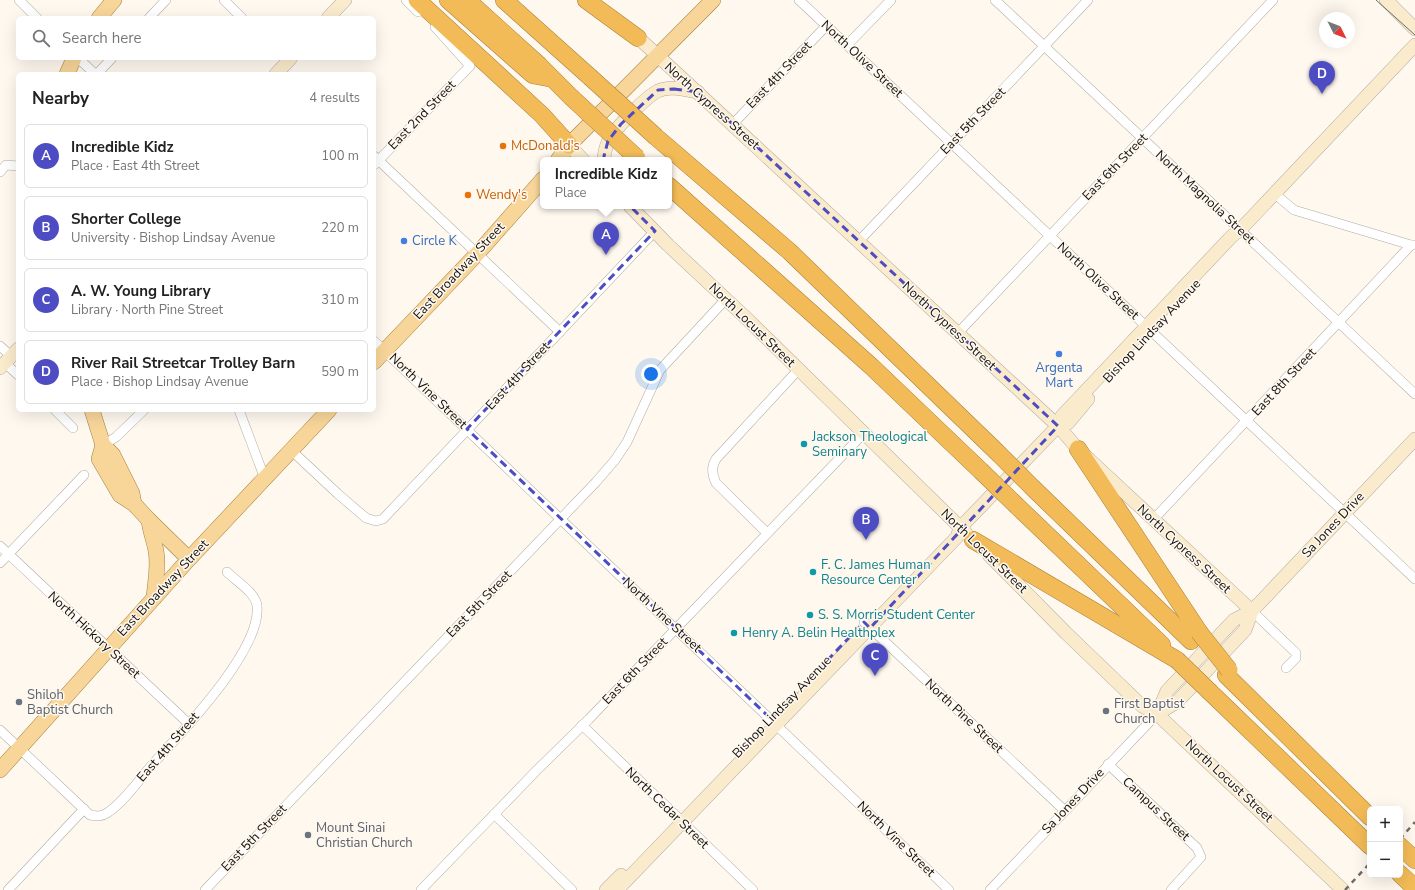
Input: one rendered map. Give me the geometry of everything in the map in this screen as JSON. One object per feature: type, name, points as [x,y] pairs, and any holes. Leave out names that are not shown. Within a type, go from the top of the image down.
[{"type":"highway","points":[[417,0],[537,111],[569,145]]},
{"type":"highway","points":[[448,0],[533,75],[551,78]]},
{"type":"highway","points":[[467,0],[539,64],[570,97],[636,157]]},
{"type":"highway","points":[[504,0],[656,137],[789,251],[1033,488],[1195,636],[1228,672],[1246,695],[1366,813]]},
{"type":"highway","points":[[519,0],[568,50],[590,77]]},
{"type":"highway","points":[[586,0],[638,38]]},
{"type":"highway","points":[[672,189],[872,367],[982,471],[1367,843]]},
{"type":"highway","points":[[1078,449],[1195,636]]},
{"type":"highway","points":[[973,540],[1178,660]]},
{"type":"highway","points":[[1403,849],[1415,860]]},
{"type":"highway","points":[[1403,877],[1415,888]]},
{"type":"main road","points":[[101,16],[114,0]]},
{"type":"main road","points":[[330,16],[345,0]]},
{"type":"main road","name":"North Cypress Street","points":[[601,0],[638,38],[733,124],[956,334],[1058,426],[1078,449],[1252,611]]},
{"type":"main road","points":[[560,157],[569,145],[713,0]]},
{"type":"main road","points":[[1386,0],[1415,29]]},
{"type":"main road","name":"Bishop Lindsay Avenue","points":[[606,890],[679,820],[867,625],[957,537],[960,528],[1058,426],[1068,423],[1149,329],[1237,241],[1240,230],[1415,45]]},
{"type":"main road","points":[[68,72],[73,60]]},
{"type":"main road","points":[[605,157],[608,141],[621,124],[645,100],[658,90],[674,88],[698,92]]},
{"type":"main road","points":[[569,145],[580,157]]},
{"type":"main road","name":"East Broadway Street","points":[[376,356],[379,346],[477,254],[540,183]]},
{"type":"main road","name":"North Locust Street","points":[[633,209],[1142,706],[1157,714],[1246,796],[1343,890]]},
{"type":"main road","points":[[93,412],[102,445],[113,455],[132,493],[134,504],[148,520],[189,559]]},
{"type":"main road","name":"East Broadway Street","points":[[0,770],[189,559],[327,412]]},
{"type":"main road","name":"Sa Jones Drive","points":[[1157,714],[1167,691],[1234,620],[1252,611],[1415,439]]},
{"type":"main road","points":[[148,520],[157,557],[154,598]]},
{"type":"main road","name":"Bishop Lindsay Avenue","points":[[617,890],[679,820]]},
{"type":"street","points":[[19,0],[35,16]]},
{"type":"street","points":[[151,16],[166,0]]},
{"type":"street","points":[[224,0],[240,16]]},
{"type":"street","name":"East 2nd Street","points":[[376,159],[470,66],[439,31],[406,0]]},
{"type":"street","name":"North Olive Street","points":[[799,0],[1415,579]]},
{"type":"street","points":[[847,45],[891,0]]},
{"type":"street","name":"North Magnolia Street","points":[[995,0],[1415,394]]},
{"type":"street","name":"East 5th Street","points":[[858,242],[1088,0]]},
{"type":"street","name":"East 6th Street","points":[[956,334],[1273,0]]},
{"type":"street","name":"East 4th Street","points":[[733,124],[826,26]]},
{"type":"street","points":[[80,60],[94,72]]},
{"type":"street","points":[[98,72],[110,60]]},
{"type":"street","points":[[376,161],[560,332]]},
{"type":"street","points":[[2,167],[16,166]]},
{"type":"street","points":[[1275,194],[1285,203],[1298,211],[1413,245]]},
{"type":"street","name":"East 4th Street","points":[[292,451],[366,518],[380,520],[400,503],[467,429],[655,230]]},
{"type":"street","name":"East 8th Street","points":[[1153,520],[1413,245]]},
{"type":"street","name":"East 5th Street","points":[[204,890],[556,526],[560,519],[615,460],[627,442],[660,370],[725,300]]},
{"type":"street","points":[[0,346],[16,372]]},
{"type":"street","name":"North Vine Street","points":[[379,346],[949,890]]},
{"type":"street","points":[[767,533],[714,481],[712,472],[716,459],[798,370]]},
{"type":"street","points":[[57,412],[73,428]]},
{"type":"street","points":[[102,445],[116,438],[142,412]]},
{"type":"street","points":[[241,412],[265,479]]},
{"type":"street","name":"East 6th Street","points":[[421,890],[863,434]]},
{"type":"street","points":[[0,563],[84,475]]},
{"type":"street","name":"North Hickory Street","points":[[0,546],[189,724]]},
{"type":"street","name":"East 4th Street","points":[[84,809],[90,815],[98,817],[108,812],[189,724],[223,683],[246,646],[257,613],[257,605],[252,596],[227,572]]},
{"type":"street","name":"North Cypress Street","points":[[1252,611],[1296,653],[1296,658],[1286,668]]},
{"type":"street","name":"North Pine Street","points":[[867,625],[1064,810]]},
{"type":"street","name":"Sa Jones Drive","points":[[990,890],[1064,810],[1157,714]]},
{"type":"street","name":"North Cedar Street","points":[[582,725],[753,890]]},
{"type":"street","points":[[0,730],[84,809],[8,890]]},
{"type":"street","name":"Campus Street","points":[[1108,764],[1197,848],[1201,857],[1171,890]]},
{"type":"street","points":[[494,814],[572,890]]},
{"type":"highlighted area","points":[[674,89],[698,92],[1058,426],[870,628],[864,622],[771,719],[467,429],[655,231],[613,189],[605,170],[604,156],[608,141],[621,124],[658,90]]},
{"type":"tram line","points":[[1376,0],[1415,35]]},
{"type":"railway","points":[[1403,836],[1415,822]]},
{"type":"railway","points":[[1345,890],[1367,866]]},
{"type":"place","name":"River Rail Streetcar Trolley Barn","points":[[1322,94]]},
{"type":"place","name":"McDonald's","points":[[503,146]]},
{"type":"place","name":"Wendy's","points":[[468,195]]},
{"type":"place","name":"Circle K","points":[[404,241]]},
{"type":"place","name":"Incredible Kidz","points":[[606,255]]},
{"type":"place","name":"Argenta Mart","points":[[1059,354]]},
{"type":"place","name":"Jackson Theological Seminary","points":[[804,444]]},
{"type":"place","name":"Shorter College","points":[[866,540]]},
{"type":"place","name":"F. C. James Human Resource Center","points":[[813,572]]},
{"type":"place","name":"S. S. Morris Student Center","points":[[810,615]]},
{"type":"place","name":"Henry A. Belin Healthplex","points":[[734,633]]},
{"type":"place","name":"A. W. Young Library","points":[[875,676]]},
{"type":"place","name":"Shiloh Baptist Church","points":[[19,702]]},
{"type":"place","name":"First Baptist Church","points":[[1106,711]]},
{"type":"place","name":"Mount Sinai Christian Church","points":[[308,835]]}]
